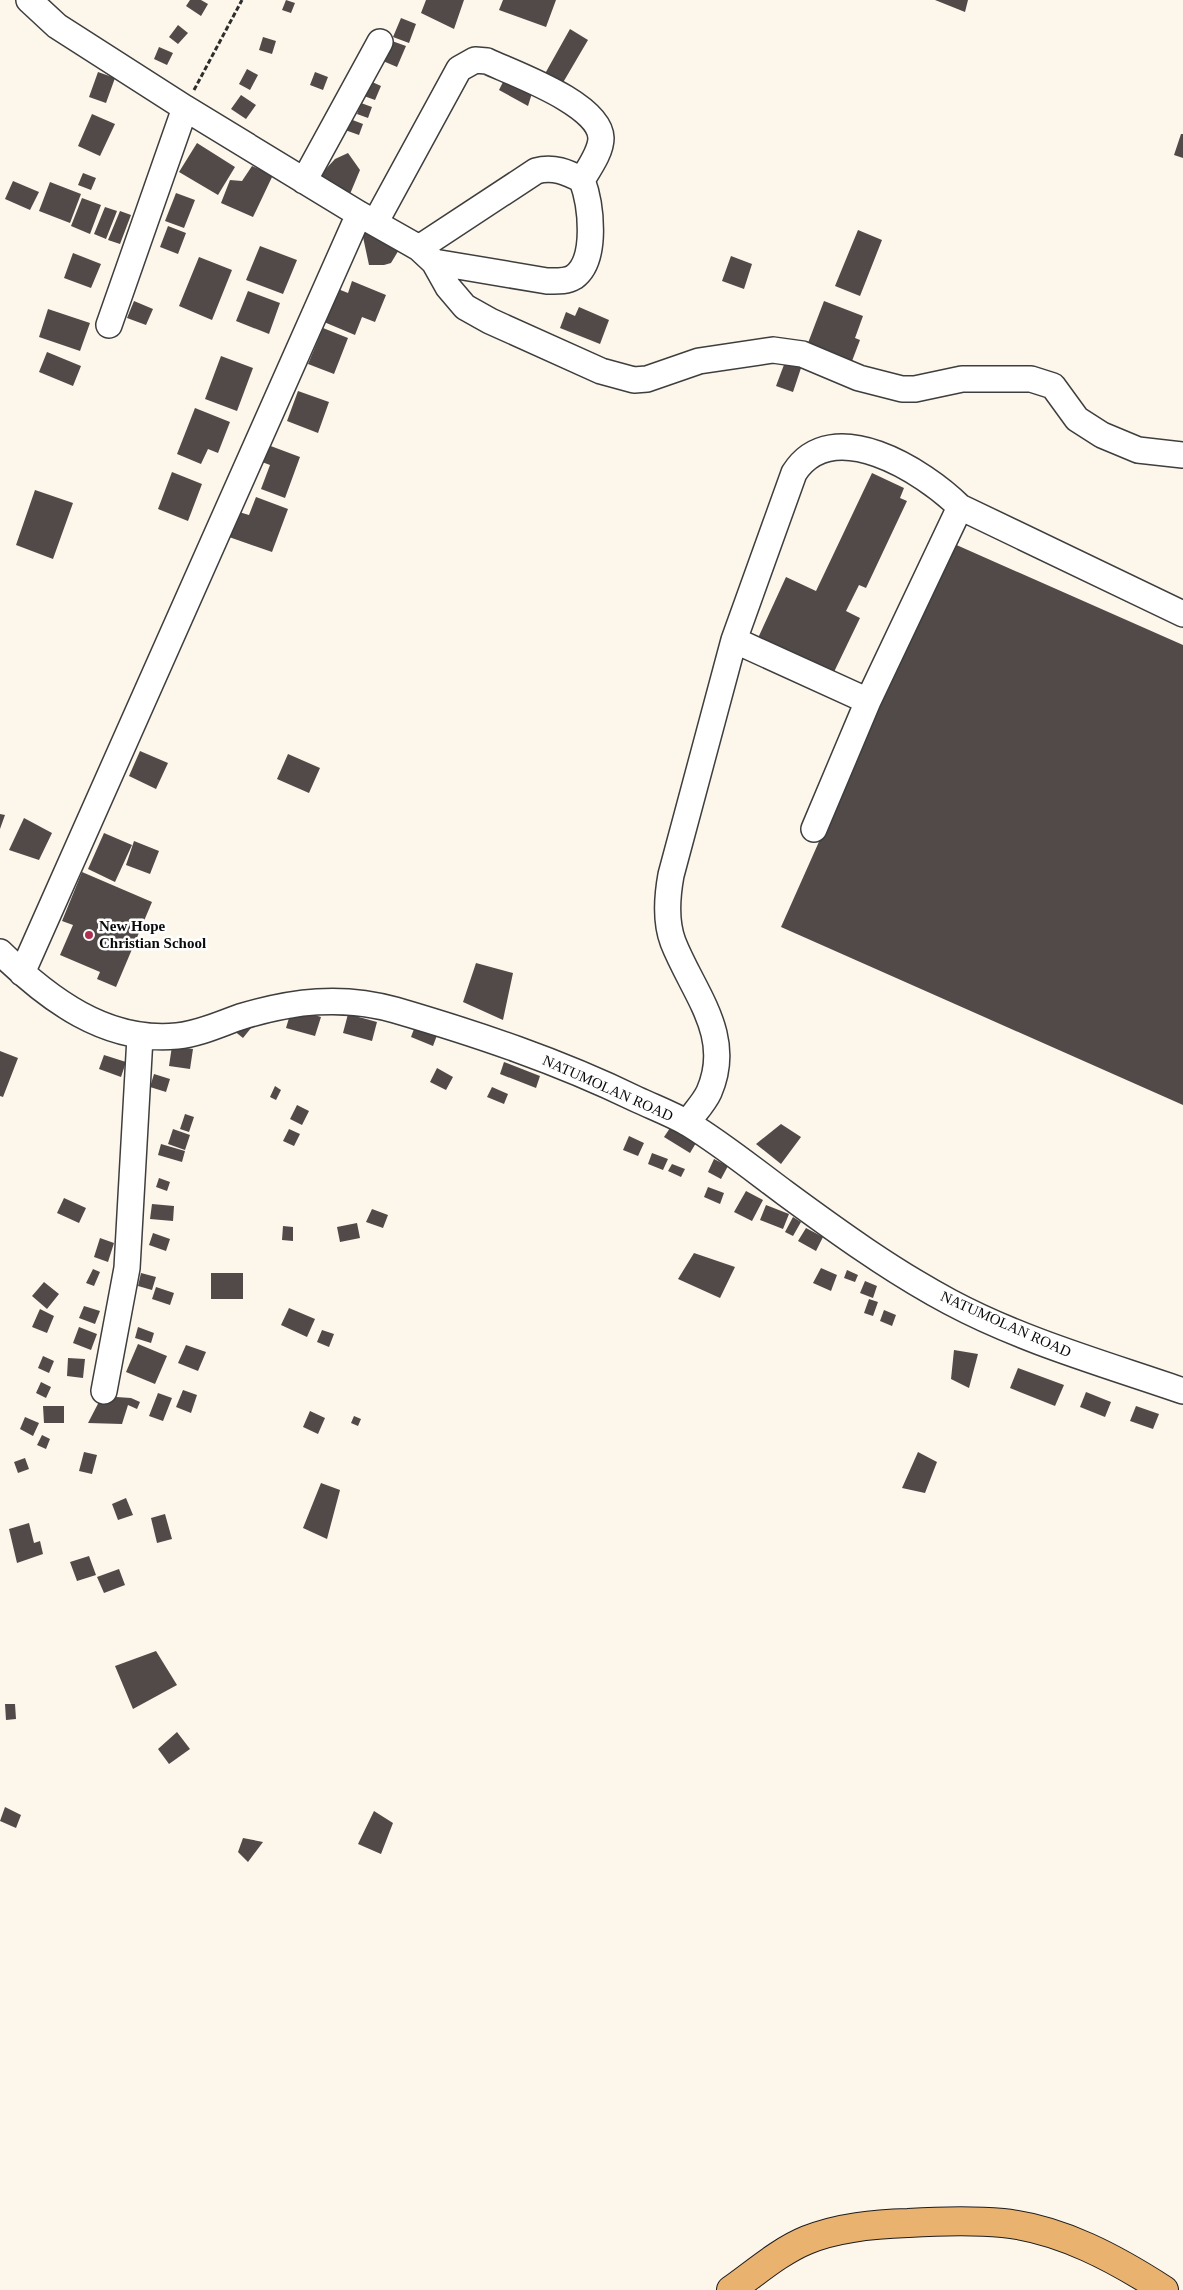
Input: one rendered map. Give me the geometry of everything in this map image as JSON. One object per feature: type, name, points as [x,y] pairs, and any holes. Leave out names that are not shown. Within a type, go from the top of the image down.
[{"type":"main road","points":[[731,2290],[776,2258],[806,2240],[840,2230],[891,2224],[947,2221],[1004,2224],[1045,2232],[1100,2254],[1164,2290]]},
{"type":"street","points":[[29,0],[58,26],[185,108],[426,255],[547,280],[560,281],[575,276],[584,264],[591,232],[588,200],[582,180],[571,174],[551,168],[536,171],[426,255]]},
{"type":"street","points":[[304,181],[380,42]]},
{"type":"street","points":[[22,973],[367,219],[459,69],[475,60],[487,61],[555,93],[584,110],[593,119],[599,130],[601,140],[594,160],[582,180]]},
{"type":"street","points":[[109,324],[185,108]]},
{"type":"street","points":[[426,255],[448,287],[465,307],[490,321],[602,371],[634,380],[658,376],[699,361],[773,350],[802,354],[859,378],[902,389],[915,389],[962,379],[1031,379],[1053,386],[1078,418],[1102,435],[1138,450],[1183,455]]},
{"type":"street","points":[[687,1124],[708,1093],[716,1069],[717,1044],[709,1014],[673,941],[666,901],[671,875],[734,640],[794,473],[802,461],[819,450],[840,446],[866,450],[932,481],[960,507],[1183,614]]},
{"type":"street","points":[[814,829],[868,700],[960,507]]},
{"type":"street","points":[[734,640],[868,700]]},
{"type":"street","name":"NATUMOLAN ROAD","points":[[0,952],[56,1001],[110,1029],[140,1037],[178,1036],[197,1032],[279,1006],[310,1001],[364,1002],[453,1027],[552,1062],[687,1124],[732,1153],[837,1232],[951,1302],[1056,1348],[1183,1392]]},
{"type":"street","points":[[104,1391],[127,1268],[140,1037]]},
{"type":"path","points":[[185,108],[242,0]]},
{"type":"building","points":[[190,0],[201,0],[208,4],[201,16],[186,6]]},
{"type":"building","points":[[286,0],[295,3],[291,13],[282,10]]},
{"type":"building","points":[[426,0],[464,0],[454,29],[421,13]]},
{"type":"building","points":[[503,0],[556,0],[546,27],[499,10]]},
{"type":"building","points":[[935,0],[968,0],[965,12]]},
{"type":"building","points":[[401,18],[416,24],[409,43],[393,37]]},
{"type":"building","points":[[178,25],[188,33],[178,44],[169,37]]},
{"type":"building","points":[[570,29],[588,40],[561,86],[542,79]]},
{"type":"building","points":[[263,37],[276,41],[272,54],[259,50]]},
{"type":"building","points":[[392,41],[406,46],[397,67],[383,61]]},
{"type":"building","points":[[159,47],[173,53],[167,65],[154,59]]},
{"type":"building","points":[[247,69],[258,75],[250,90],[239,84]]},
{"type":"building","points":[[98,72],[115,78],[106,103],[89,97]]},
{"type":"building","points":[[315,72],[328,77],[323,90],[310,85]]},
{"type":"building","points":[[507,74],[534,87],[528,106],[499,90]]},
{"type":"building","points":[[370,81],[381,86],[375,100],[364,96]]},
{"type":"building","points":[[241,95],[256,105],[246,119],[231,109]]},
{"type":"building","points":[[361,103],[372,107],[368,118],[357,114]]},
{"type":"building","points":[[92,114],[115,124],[100,156],[78,146]]},
{"type":"building","points":[[350,119],[363,124],[359,135],[345,130]]},
{"type":"building","points":[[1181,134],[1183,134],[1183,158],[1174,155]]},
{"type":"building","points":[[197,143],[235,167],[218,195],[179,172]]},
{"type":"building","points":[[348,153],[360,170],[345,206],[311,185],[335,159]]},
{"type":"building","points":[[252,166],[273,175],[253,217],[221,203],[230,180],[242,181]]},
{"type":"building","points":[[83,173],[96,178],[91,190],[78,185]]},
{"type":"building","points":[[13,181],[39,192],[30,210],[5,199]]},
{"type":"building","points":[[50,182],[81,194],[70,223],[39,211]]},
{"type":"building","points":[[176,193],[195,200],[184,228],[165,221]]},
{"type":"building","points":[[82,198],[101,205],[90,234],[71,226]]},
{"type":"building","points":[[105,207],[117,211],[106,239],[94,234]]},
{"type":"building","points":[[120,211],[131,215],[120,244],[108,240]]},
{"type":"building","points":[[168,226],[186,233],[178,254],[160,247]]},
{"type":"building","points":[[368,227],[400,248],[391,263],[369,265],[363,237]]},
{"type":"building","points":[[858,230],[882,240],[860,296],[835,286]]},
{"type":"building","points":[[260,246],[297,260],[283,294],[246,280]]},
{"type":"building","points":[[73,253],[101,264],[91,288],[64,278]]},
{"type":"building","points":[[731,256],[752,264],[744,289],[722,281]]},
{"type":"building","points":[[199,257],[232,270],[212,320],[179,306]]},
{"type":"building","points":[[352,281],[386,295],[375,322],[362,317],[355,335],[324,322],[338,289],[348,293]]},
{"type":"building","points":[[248,291],[280,303],[269,334],[236,321]]},
{"type":"building","points":[[134,301],[153,309],[146,325],[127,318]]},
{"type":"building","points":[[824,301],[863,316],[855,338],[860,340],[852,361],[808,343]]},
{"type":"building","points":[[579,307],[609,320],[600,344],[560,328],[566,312],[575,316]]},
{"type":"building","points":[[48,309],[90,323],[80,351],[39,337]]},
{"type":"building","points":[[323,328],[348,338],[334,374],[308,364]]},
{"type":"building","points":[[47,352],[81,366],[73,386],[39,372]]},
{"type":"building","points":[[221,356],[253,368],[237,411],[205,399]]},
{"type":"building","points":[[785,362],[801,368],[793,392],[776,386]]},
{"type":"building","points":[[298,391],[329,402],[318,433],[287,421]]},
{"type":"building","points":[[195,408],[230,422],[218,453],[208,449],[201,464],[177,454]]},
{"type":"building","points":[[268,445],[300,457],[285,498],[261,489],[270,465],[262,462]]},
{"type":"building","points":[[172,472],[202,484],[188,521],[158,509]]},
{"type":"building","points":[[872,473],[904,488],[900,498],[907,501],[866,588],[859,585],[846,611],[860,618],[833,674],[758,638],[786,577],[816,591]]},
{"type":"building","points":[[35,490],[73,503],[53,559],[16,545]]},
{"type":"building","points":[[256,497],[288,509],[272,552],[229,537],[239,512],[249,515]]},
{"type":"building","points":[[952,543],[1183,645],[1183,1105],[781,927]]},
{"type":"building","points":[[140,751],[168,763],[156,789],[129,776]]},
{"type":"building","points":[[288,754],[320,768],[309,793],[277,779]]},
{"type":"building","points":[[0,814],[5,815],[0,829]]},
{"type":"building","points":[[24,818],[52,833],[39,860],[9,850]]},
{"type":"building","points":[[104,833],[132,845],[115,882],[88,869]]},
{"type":"building","points":[[134,841],[159,851],[150,874],[126,865]]},
{"type":"building","points":[[82,872],[152,902],[116,987],[97,979],[100,972],[60,955],[73,925],[62,921]]},
{"type":"building","points":[[476,963],[513,973],[503,1020],[463,1002]]},
{"type":"building","points":[[292,1008],[321,1017],[315,1036],[286,1028]]},
{"type":"building","points":[[348,1014],[377,1022],[372,1041],[343,1033]]},
{"type":"building","points":[[241,1020],[251,1028],[243,1038],[233,1030]]},
{"type":"building","points":[[417,1021],[439,1030],[433,1046],[411,1037]]},
{"type":"building","points":[[172,1046],[193,1049],[190,1069],[169,1066]]},
{"type":"building","points":[[0,1051],[18,1058],[3,1097],[0,1096]]},
{"type":"building","points":[[104,1055],[126,1062],[121,1077],[99,1069]]},
{"type":"building","points":[[504,1062],[540,1076],[536,1088],[500,1074]]},
{"type":"building","points":[[437,1068],[453,1077],[446,1090],[430,1082]]},
{"type":"building","points":[[154,1074],[170,1079],[166,1092],[150,1087]]},
{"type":"building","points":[[275,1086],[281,1090],[276,1100],[270,1097]]},
{"type":"building","points":[[492,1087],[508,1094],[504,1104],[487,1097]]},
{"type":"building","points":[[297,1105],[309,1111],[302,1125],[290,1119]]},
{"type":"building","points":[[185,1114],[194,1117],[189,1132],[180,1129]]},
{"type":"building","points":[[674,1122],[699,1138],[690,1153],[664,1137]]},
{"type":"building","points":[[781,1124],[801,1137],[781,1164],[756,1144]]},
{"type":"building","points":[[173,1129],[190,1135],[185,1150],[168,1144]]},
{"type":"building","points":[[289,1129],[300,1134],[294,1146],[283,1141]]},
{"type":"building","points":[[629,1136],[644,1143],[638,1156],[623,1150]]},
{"type":"building","points":[[161,1144],[185,1151],[182,1162],[158,1155]]},
{"type":"building","points":[[652,1153],[668,1159],[663,1170],[648,1164]]},
{"type":"building","points":[[714,1159],[728,1166],[721,1179],[708,1172]]},
{"type":"building","points":[[672,1164],[685,1169],[681,1177],[668,1171]]},
{"type":"building","points":[[159,1178],[170,1182],[167,1191],[156,1187]]},
{"type":"building","points":[[708,1187],[724,1193],[720,1204],[704,1197]]},
{"type":"building","points":[[746,1191],[763,1200],[752,1221],[734,1212]]},
{"type":"building","points":[[64,1198],[86,1208],[79,1223],[57,1213]]},
{"type":"building","points":[[152,1204],[174,1206],[173,1221],[150,1219]]},
{"type":"building","points":[[766,1205],[789,1214],[783,1229],[760,1220]]},
{"type":"building","points":[[372,1209],[388,1215],[383,1228],[366,1222]]},
{"type":"building","points":[[793,1217],[801,1222],[793,1236],[785,1232]]},
{"type":"building","points":[[357,1223],[360,1238],[340,1242],[337,1227]]},
{"type":"building","points":[[283,1226],[293,1227],[293,1241],[282,1240]]},
{"type":"building","points":[[806,1228],[823,1237],[816,1251],[798,1241]]},
{"type":"building","points":[[153,1233],[170,1239],[166,1251],[149,1245]]},
{"type":"building","points":[[100,1238],[114,1243],[108,1262],[94,1257]]},
{"type":"building","points":[[694,1253],[735,1267],[720,1298],[678,1279]]},
{"type":"building","points":[[821,1268],[837,1275],[831,1291],[813,1283]]},
{"type":"building","points":[[93,1269],[100,1272],[94,1286],[86,1283]]},
{"type":"building","points":[[847,1270],[858,1275],[855,1282],[844,1278]]},
{"type":"building","points":[[141,1273],[156,1277],[152,1290],[138,1286]]},
{"type":"building","points":[[211,1273],[243,1273],[243,1299],[211,1299]]},
{"type":"building","points":[[865,1281],[877,1286],[873,1298],[860,1293]]},
{"type":"building","points":[[44,1282],[59,1294],[47,1309],[32,1296]]},
{"type":"building","points":[[156,1287],[174,1293],[170,1305],[152,1299]]},
{"type":"building","points":[[869,1299],[878,1302],[873,1316],[864,1313]]},
{"type":"building","points":[[84,1306],[100,1311],[95,1324],[79,1318]]},
{"type":"building","points":[[289,1308],[315,1319],[307,1337],[281,1325]]},
{"type":"building","points":[[40,1309],[54,1316],[47,1333],[32,1327]]},
{"type":"building","points":[[884,1310],[896,1315],[892,1326],[880,1321]]},
{"type":"building","points":[[79,1327],[97,1334],[91,1350],[73,1343]]},
{"type":"building","points":[[138,1327],[154,1333],[151,1343],[135,1338]]},
{"type":"building","points":[[322,1330],[334,1334],[329,1347],[317,1342]]},
{"type":"building","points":[[138,1344],[167,1356],[155,1384],[126,1372]]},
{"type":"building","points":[[186,1345],[206,1352],[198,1371],[178,1363]]},
{"type":"building","points":[[954,1350],[978,1354],[969,1388],[951,1379]]},
{"type":"building","points":[[43,1356],[54,1361],[49,1373],[38,1368]]},
{"type":"building","points":[[68,1358],[85,1359],[83,1378],[67,1376]]},
{"type":"building","points":[[1018,1368],[1064,1385],[1055,1406],[1010,1388]]},
{"type":"building","points":[[41,1382],[51,1387],[46,1398],[36,1393]]},
{"type":"building","points":[[183,1390],[197,1395],[191,1413],[176,1407]]},
{"type":"building","points":[[1086,1392],[1111,1402],[1105,1417],[1080,1407]]},
{"type":"building","points":[[158,1393],[172,1398],[163,1421],[149,1416]]},
{"type":"building","points":[[102,1396],[131,1398],[140,1402],[137,1409],[128,1405],[122,1424],[88,1423]]},
{"type":"building","points":[[43,1406],[64,1406],[64,1423],[44,1423]]},
{"type":"building","points":[[1136,1406],[1159,1414],[1153,1429],[1130,1421]]},
{"type":"building","points":[[310,1411],[325,1418],[318,1434],[303,1427]]},
{"type":"building","points":[[354,1416],[361,1419],[358,1426],[351,1423]]},
{"type":"building","points":[[25,1417],[39,1423],[33,1436],[20,1429]]},
{"type":"building","points":[[42,1435],[50,1439],[46,1449],[37,1445]]},
{"type":"building","points":[[84,1452],[97,1455],[92,1474],[79,1471]]},
{"type":"building","points":[[918,1452],[937,1462],[925,1493],[902,1488]]},
{"type":"building","points":[[25,1458],[29,1469],[18,1473],[14,1462]]},
{"type":"building","points":[[321,1483],[340,1490],[327,1539],[303,1528]]},
{"type":"building","points":[[126,1498],[133,1515],[118,1520],[112,1504]]},
{"type":"building","points":[[165,1514],[172,1539],[157,1543],[151,1518]]},
{"type":"building","points":[[29,1523],[34,1543],[40,1541],[43,1554],[17,1563],[9,1529]]},
{"type":"building","points":[[89,1556],[96,1575],[77,1581],[70,1562]]},
{"type":"building","points":[[119,1569],[125,1585],[104,1593],[97,1577]]},
{"type":"building","points":[[156,1651],[177,1685],[133,1709],[115,1666]]},
{"type":"building","points":[[5,1704],[15,1704],[16,1719],[6,1720]]},
{"type":"building","points":[[177,1732],[190,1749],[169,1764],[158,1749]]},
{"type":"building","points":[[5,1807],[21,1815],[16,1828],[0,1821]]},
{"type":"building","points":[[374,1811],[393,1823],[381,1854],[358,1844]]},
{"type":"building","points":[[243,1838],[263,1842],[248,1862],[238,1852]]},
{"type":"place","name":"New Hope Christian School","points":[[89,935]]}]
